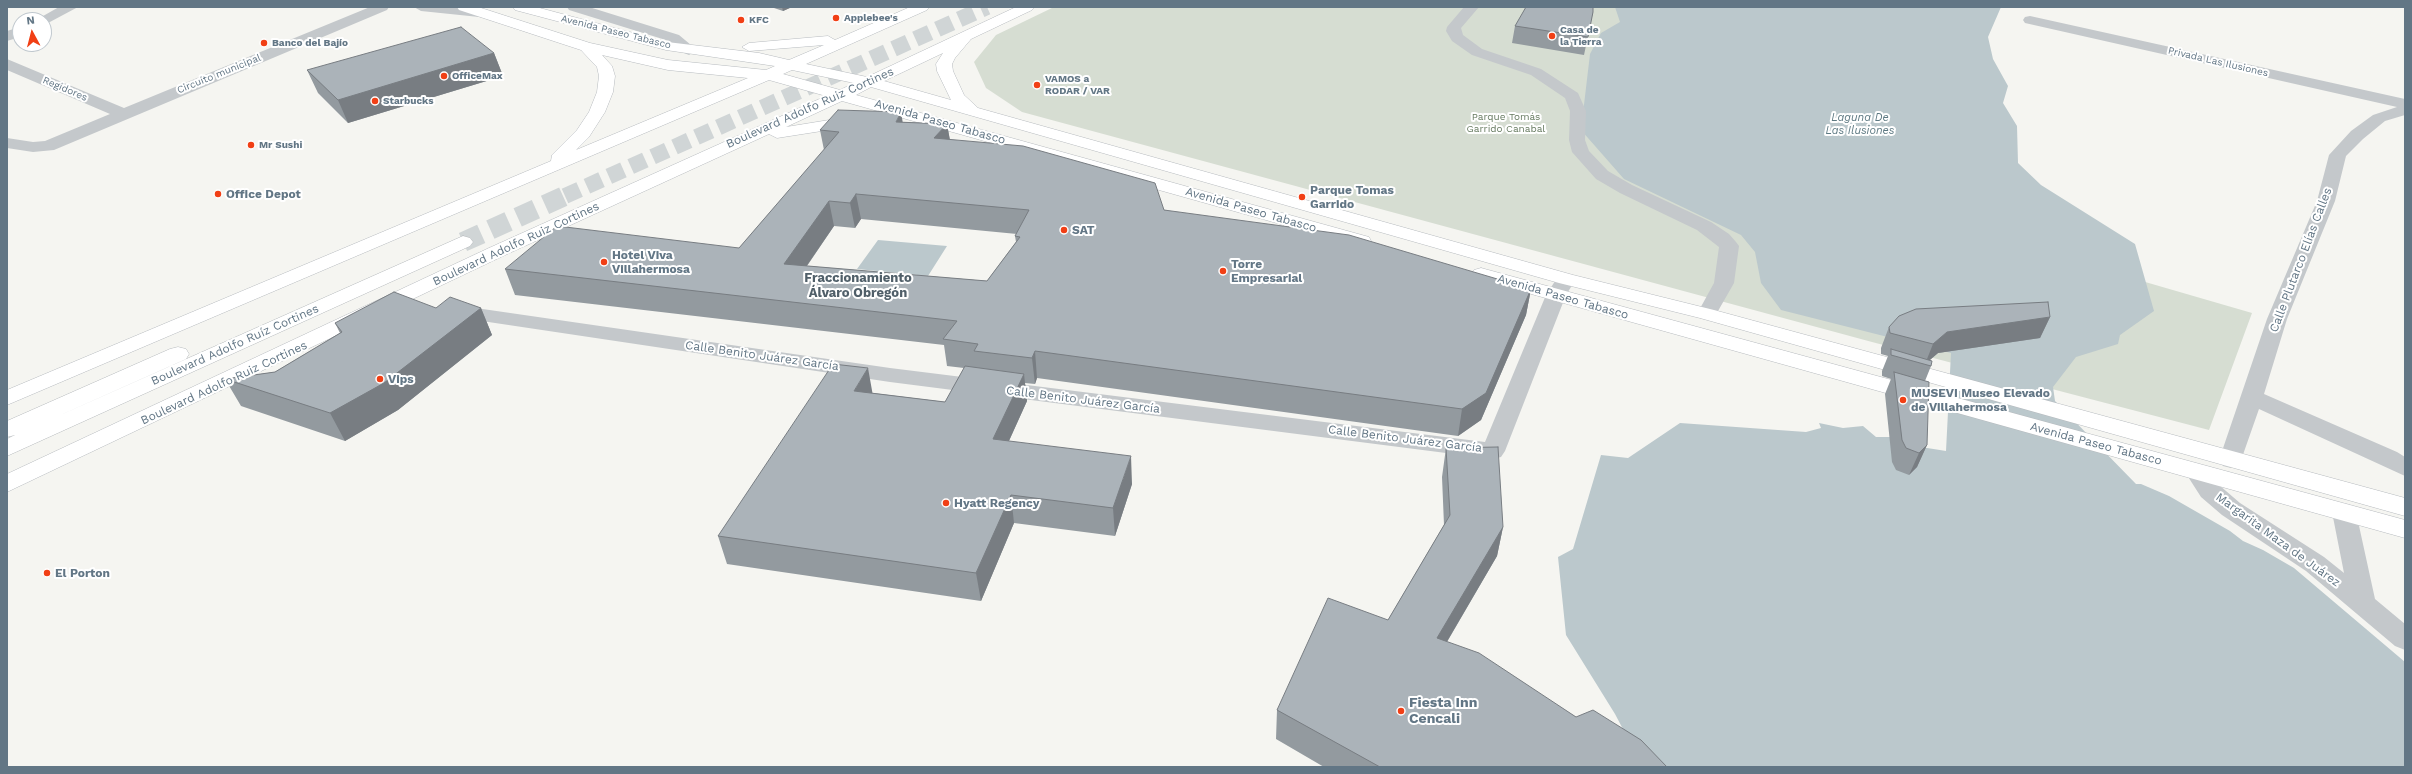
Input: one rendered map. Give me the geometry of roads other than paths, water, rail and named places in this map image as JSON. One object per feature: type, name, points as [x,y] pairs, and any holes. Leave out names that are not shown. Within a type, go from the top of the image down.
[{"type":"main road","name":"Avenida Paseo Tabasco","points":[[464,7],[586,47],[668,65],[768,75],[1381,246]]},
{"type":"main road","name":"Avenida Paseo Tabasco","points":[[520,7],[622,36],[689,50],[791,64],[869,82],[972,111],[1561,287],[2197,472],[2405,529]]},
{"type":"main road","points":[[12,392],[544,170],[768,75],[922,7]]},
{"type":"main road","name":"Boulevard Adolfo Ruiz Cortines","points":[[7,484],[728,145],[842,95],[1027,7]]},
{"type":"main road","points":[[969,34],[948,56],[944,64],[947,77],[956,97],[972,111]]},
{"type":"main road","points":[[689,50],[777,46],[853,37]]},
{"type":"main road","points":[[544,170],[565,153],[580,137],[597,112],[606,92],[607,76],[604,66],[586,47]]},
{"type":"main road","points":[[728,145],[835,123],[881,119],[932,120]]},
{"type":"main road","name":"Boulevard Adolfo Ruíz Cortines","points":[[7,430],[69,402],[464,234],[7,448]]},
{"type":"main road","name":"Avenida Paseo Tabasco","points":[[1465,270],[1707,314],[2405,507]]},
{"type":"main road","points":[[7,422],[69,402]]},
{"type":"street","points":[[52,16],[71,7]]},
{"type":"street","name":"Circuíto municipal","points":[[7,143],[33,147],[48,146],[382,7]]},
{"type":"street","name":"Avenida Paseo Tabasco","points":[[421,7],[489,14]]},
{"type":"street","name":"Avenida Paseo Tabasco","points":[[574,7],[674,38],[689,50]]},
{"type":"street","points":[[1472,7],[1454,27],[1453,31],[1457,38],[1477,52],[1536,72],[1572,96],[1578,111],[1577,140],[1581,152],[1593,168],[1613,183],[1704,226],[1722,238],[1729,246],[1724,283],[1707,314]]},
{"type":"street","name":"Privada Las Ilusiones","points":[[2030,20],[2405,104]]},
{"type":"street","name":"Regidores","points":[[7,64],[124,114]]},
{"type":"street","name":"Calle Plutarco Elías Calles","points":[[2232,460],[2277,319],[2326,201],[2338,156],[2357,134],[2379,118],[2405,110]]},
{"type":"street","name":"Calle Benito Juárez García","points":[[394,302],[937,382],[1493,451],[1561,287]]},
{"type":"street","points":[[2252,397],[2389,458],[2405,468]]},
{"type":"street","name":"Margarita Maza de Juárez","points":[[2197,472],[2210,491],[2231,509],[2315,564],[2405,639]]},
{"type":"street","name":"Margarita Maza de Juárez","points":[[2344,512],[2363,604]]},
{"type":"water","name":"Laguna De Las Ilusiones","points":[[1615,7],[2001,7],[1988,37],[1993,59],[2008,86],[2003,103],[2017,126],[2018,163],[2041,185],[2135,244],[2154,311],[2120,335],[2118,344],[2076,357],[2053,387],[2055,401],[2136,484],[2141,484],[2169,496],[2230,531],[2243,541],[2263,550],[2294,568],[2405,662],[2405,767],[1643,767],[1615,714],[1566,635],[1558,557],[1573,549],[1601,455],[1628,458],[1680,423],[1806,432],[1821,428],[1819,423],[1843,428],[1863,426],[1876,437],[1894,437],[1921,447],[1946,451],[1951,353],[1781,310],[1761,283],[1755,252],[1741,235],[1624,179],[1581,130],[1590,54],[1601,33],[1620,22]]},
{"type":"water","points":[[878,240],[947,246],[928,276],[857,269]]},
{"type":"tunnel","points":[[565,196],[987,7]]},
{"type":"tunnel","points":[[463,242],[567,195]]},
{"type":"place","name":"Applebee's","points":[[836,18]]},
{"type":"place","name":"KFC","points":[[741,20]]},
{"type":"place","name":"Casa de la Tierra","points":[[1552,36]]},
{"type":"place","name":"Banco del Bajío","points":[[264,43]]},
{"type":"place","name":"OfficeMax","points":[[444,76]]},
{"type":"place","name":"VAMOS a RODAR / VAR","points":[[1037,85]]},
{"type":"place","name":"Starbucks","points":[[375,101]]},
{"type":"place","name":"Mr Sushi","points":[[251,145]]},
{"type":"place","name":"Office Depot","points":[[218,194]]},
{"type":"place","name":"Parque Tomas Garrido","points":[[1302,197]]},
{"type":"place","name":"SAT","points":[[1064,230]]},
{"type":"place","name":"Hotel Viva Villahermosa","points":[[604,262]]},
{"type":"place","name":"Torre Empresarial","points":[[1223,271]]},
{"type":"place","name":"Vips","points":[[380,379]]},
{"type":"place","name":"MUSEVI Museo Elevado de Villahermosa","points":[[1903,400]]},
{"type":"place","name":"Hyatt Regency","points":[[946,503]]},
{"type":"place","name":"El Porton","points":[[47,573]]},
{"type":"place","name":"Fiesta Inn Cencali","points":[[1401,711]]},
{"type":"district","name":"Fraccionamiento Álvaro Obregón","points":[[858,286]]},
{"type":"park label","name":"Parque Tomás Garrido Canabal","points":[[1506,122]]}]
